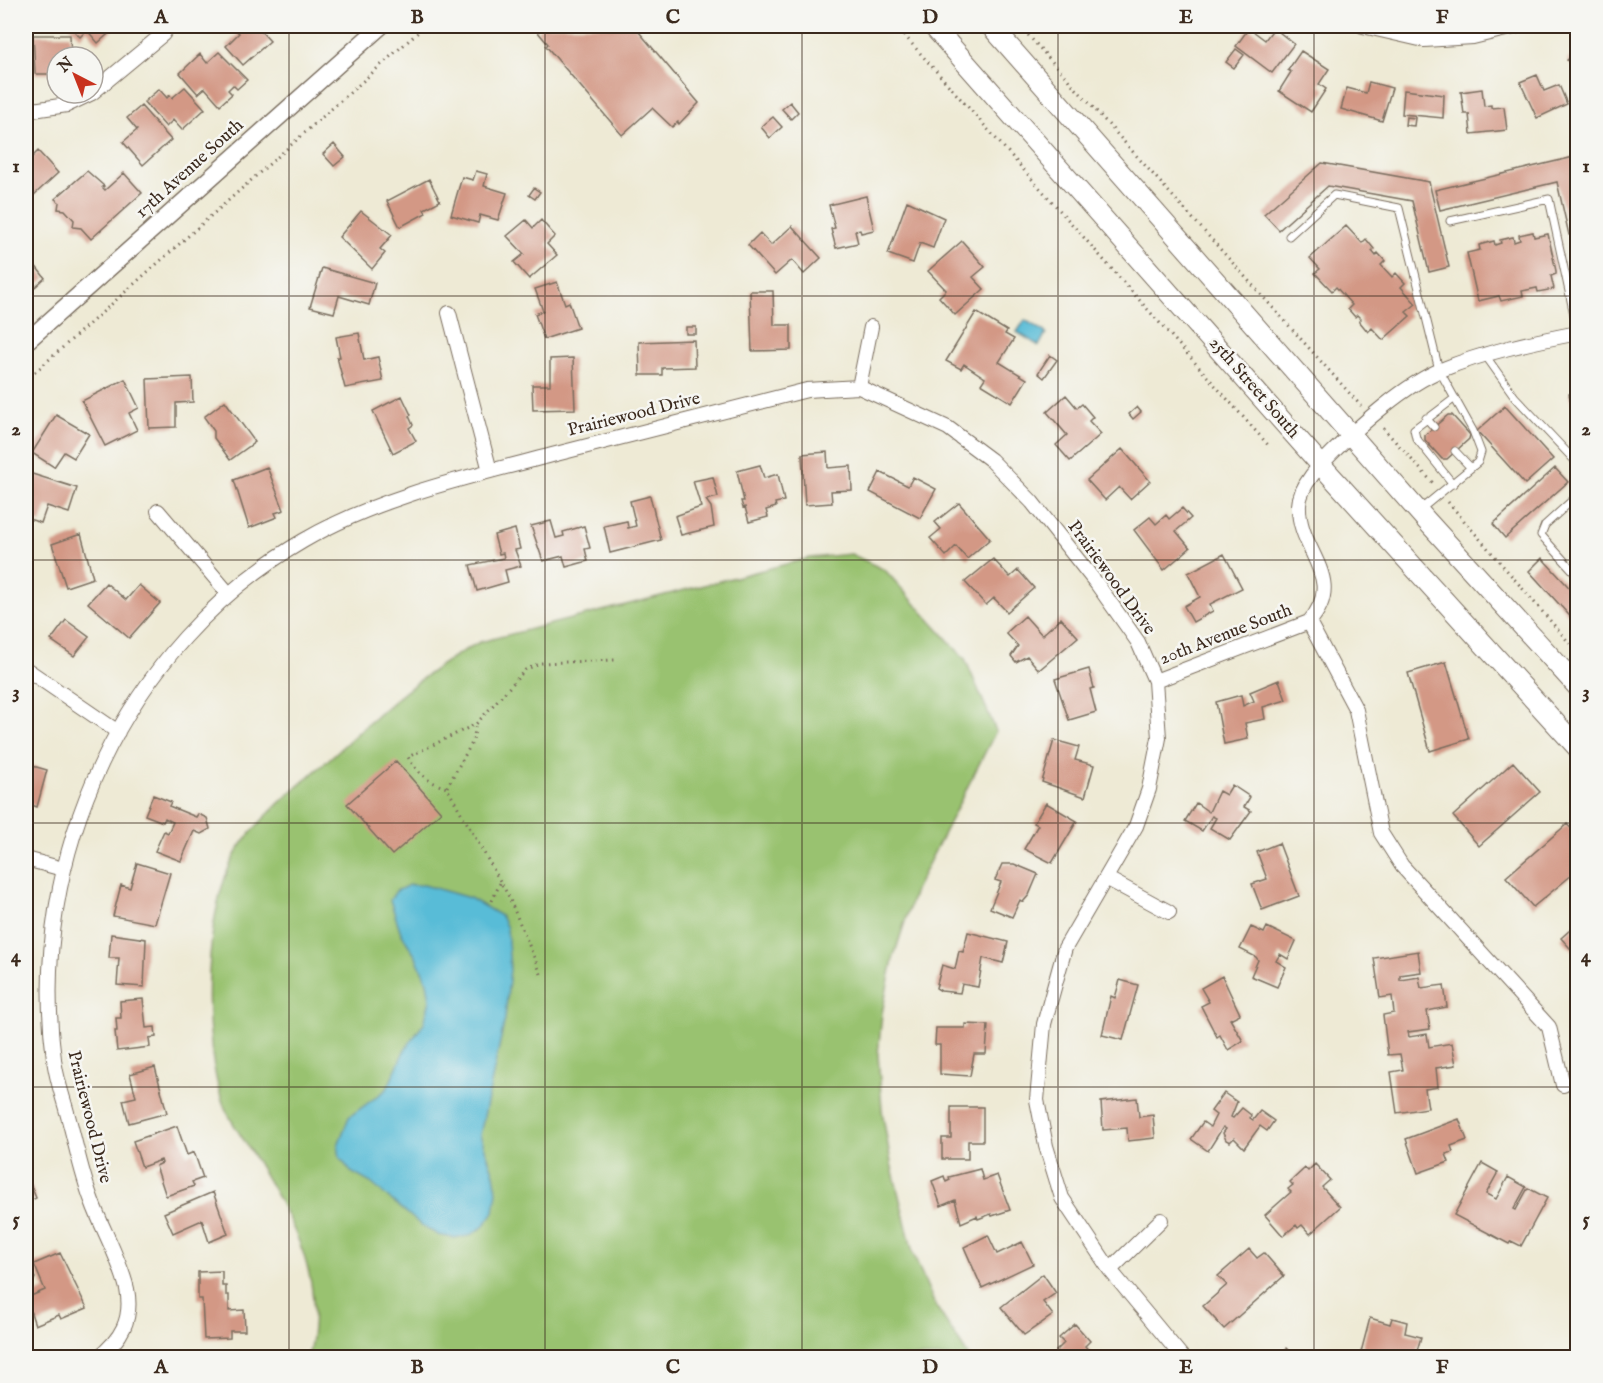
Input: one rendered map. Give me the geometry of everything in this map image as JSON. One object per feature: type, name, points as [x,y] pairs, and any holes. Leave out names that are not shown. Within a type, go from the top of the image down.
[{"type":"main road","name":"25th Street South","points":[[933,26],[1321,465],[1578,748]]},
{"type":"main road","points":[[991,26],[1418,511],[1578,687]]},
{"type":"street","points":[[105,82],[163,34],[168,26]]},
{"type":"street","name":"17th Avenue South","points":[[26,342],[381,26]]},
{"type":"street","points":[[1363,26],[1424,40],[1473,38],[1518,26]]},
{"type":"street","points":[[26,111],[67,105]]},
{"type":"street","points":[[449,313],[490,471]]},
{"type":"street","points":[[859,387],[871,327]]},
{"type":"street","name":"20th Avenue South","points":[[1155,681],[1310,622],[1321,610],[1327,589],[1302,525],[1299,503],[1305,486],[1321,465],[1350,434],[1371,416],[1439,370],[1512,346],[1578,333]]},
{"type":"street","name":"Prairiewood Drive","points":[[98,1358],[114,1344],[129,1321],[126,1288],[90,1196],[54,1061],[49,976],[54,907],[87,790],[118,732],[155,672],[179,643],[228,593],[305,540],[396,499],[490,471],[807,390],[859,387],[948,428],[991,460],[1032,501],[1096,584],[1138,642],[1155,681],[1159,738],[1149,789],[1136,826],[1065,948],[1044,1024],[1037,1100],[1046,1146],[1062,1198],[1110,1269],[1183,1358]]},
{"type":"street","points":[[158,511],[228,593]]},
{"type":"street","points":[[1310,622],[1356,710],[1381,833],[1402,867],[1549,1027],[1563,1085]]},
{"type":"street","points":[[26,669],[118,732]]},
{"type":"street","points":[[26,859],[63,869]]},
{"type":"street","points":[[1106,878],[1169,912]]},
{"type":"street","points":[[1110,1269],[1161,1220]]},
{"type":"lane","points":[[1289,236],[1334,195],[1399,208],[1439,370],[1481,452],[1478,462],[1418,511]]},
{"type":"lane","points":[[1450,221],[1549,199],[1578,333]]},
{"type":"lane","points":[[1485,355],[1515,397],[1578,464]]},
{"type":"lane","points":[[1453,484],[1416,438],[1414,429],[1455,398]]},
{"type":"lane","points":[[1426,418],[1434,427]]},
{"type":"lane","points":[[1455,451],[1471,468]]},
{"type":"lane","points":[[1578,495],[1545,525],[1541,535],[1578,576]]},
{"type":"lane","points":[[1563,1085],[1578,1079]]},
{"type":"path","points":[[26,380],[425,26]]},
{"type":"path","points":[[896,26],[1269,446]]},
{"type":"path","points":[[1020,26],[1331,375],[1441,493],[1578,653]]},
{"type":"path","points":[[541,974],[501,881],[447,788],[432,783],[417,772],[408,757],[476,724],[525,670],[540,663],[616,660]]},
{"type":"path","points":[[447,788],[473,741],[476,724]]},
{"type":"path","points":[[492,901],[501,881]]},
{"type":"green space","points":[[851,554],[885,570],[965,659],[996,731],[915,890],[893,959],[882,1013],[878,1054],[882,1110],[891,1163],[913,1253],[935,1305],[969,1357],[308,1357],[313,1328],[313,1300],[302,1248],[278,1199],[225,1108],[211,1049],[209,975],[212,937],[218,902],[227,871],[240,847],[281,801],[381,712],[419,681],[480,642],[810,558]]},
{"type":"water","points":[[1025,320],[1046,333],[1039,346],[1017,332]]},
{"type":"water","points":[[409,885],[424,885],[470,898],[501,916],[507,928],[510,969],[505,1019],[480,1135],[494,1174],[497,1192],[494,1212],[483,1227],[469,1236],[453,1238],[438,1235],[421,1225],[371,1183],[351,1172],[340,1158],[338,1145],[349,1117],[387,1089],[404,1051],[424,1023],[430,1000],[427,982],[416,957],[401,933],[390,900],[396,891]]},
{"type":"building","points":[[69,26],[116,27],[98,43],[87,30],[80,37]]},
{"type":"building","points":[[232,26],[256,26],[270,41],[243,65],[226,46],[239,33]]},
{"type":"building","points":[[543,26],[634,26],[699,103],[679,124],[678,122],[672,127],[652,108],[622,135],[546,46],[548,44],[537,31]]},
{"type":"building","points":[[1249,28],[1265,40],[1274,28],[1294,44],[1272,73],[1236,46]]},
{"type":"building","points":[[33,35],[70,35],[70,45],[45,45],[45,74],[35,74]]},
{"type":"building","points":[[1236,49],[1244,55],[1234,68],[1226,62]]},
{"type":"building","points":[[1301,51],[1329,69],[1319,84],[1326,89],[1311,112],[1279,91],[1291,72],[1288,70]]},
{"type":"building","points":[[1578,51],[1578,73],[1567,60]]},
{"type":"building","points":[[219,52],[247,80],[237,89],[233,85],[228,90],[232,94],[220,105],[205,88],[198,94],[180,73],[200,54],[207,63]]},
{"type":"building","points":[[1537,75],[1544,91],[1559,85],[1567,104],[1537,118],[1520,82]]},
{"type":"building","points":[[1369,82],[1392,88],[1382,121],[1341,109],[1347,88],[1366,93]]},
{"type":"building","points":[[185,87],[205,109],[182,130],[173,120],[166,127],[144,102],[159,89],[167,98],[170,95],[172,98]]},
{"type":"building","points":[[1482,89],[1484,106],[1504,107],[1507,130],[1471,134],[1469,114],[1464,114],[1461,92]]},
{"type":"building","points":[[1404,90],[1444,95],[1443,118],[1402,114]]},
{"type":"building","points":[[790,102],[798,112],[791,119],[782,109]]},
{"type":"building","points":[[141,106],[171,140],[143,165],[123,142],[137,130],[127,118]]},
{"type":"building","points":[[773,117],[782,127],[770,138],[761,127]]},
{"type":"building","points":[[1406,117],[1415,118],[1414,126],[1405,125]]},
{"type":"building","points":[[334,144],[345,157],[334,166],[323,154]]},
{"type":"building","points":[[38,151],[58,173],[34,195],[27,187],[26,189],[26,163]]},
{"type":"building","points":[[1574,157],[1578,170],[1578,234],[1569,235],[1557,182],[1440,210],[1435,190]]},
{"type":"building","points":[[1322,163],[1429,182],[1449,267],[1429,272],[1412,201],[1328,186],[1279,230],[1264,214]]},
{"type":"building","points":[[87,171],[104,186],[102,187],[105,190],[124,173],[142,193],[91,239],[81,228],[73,227],[74,220],[65,210],[58,209],[59,202],[55,199]]},
{"type":"building","points":[[476,171],[487,174],[484,186],[507,193],[498,220],[480,215],[478,223],[451,215],[462,177],[473,180]]},
{"type":"building","points":[[429,179],[440,201],[424,209],[426,213],[400,227],[387,201]]},
{"type":"building","points":[[534,188],[540,192],[535,199],[529,195]]},
{"type":"building","points":[[866,196],[874,230],[861,233],[860,230],[855,231],[858,243],[836,248],[831,229],[835,228],[829,205]]},
{"type":"building","points":[[907,201],[944,218],[933,248],[920,243],[913,263],[888,254]]},
{"type":"building","points":[[361,211],[392,235],[380,249],[385,253],[372,269],[339,237]]},
{"type":"building","points":[[526,220],[533,228],[541,220],[555,236],[547,244],[557,255],[529,279],[514,262],[524,254],[507,236]]},
{"type":"building","points":[[792,226],[821,258],[804,274],[792,260],[775,275],[748,245],[760,233],[771,245]]},
{"type":"building","points":[[1346,226],[1362,243],[1366,239],[1374,249],[1372,251],[1376,256],[1378,253],[1385,261],[1381,265],[1392,277],[1396,273],[1405,283],[1401,287],[1416,304],[1406,312],[1410,316],[1383,340],[1372,328],[1368,332],[1359,321],[1361,319],[1357,315],[1355,317],[1348,309],[1352,305],[1336,287],[1332,291],[1315,273],[1320,269],[1310,258]]},
{"type":"building","points":[[1533,232],[1534,237],[1548,234],[1556,271],[1556,274],[1551,276],[1554,289],[1538,292],[1537,288],[1522,291],[1523,296],[1501,301],[1499,296],[1478,301],[1467,253],[1480,250],[1479,245],[1494,241],[1495,245],[1501,243],[1500,240],[1513,237],[1514,242],[1520,240],[1519,235]]},
{"type":"building","points":[[962,241],[985,267],[973,277],[984,289],[955,315],[939,297],[946,290],[928,271]]},
{"type":"building","points":[[26,254],[45,278],[26,295]]},
{"type":"building","points":[[322,268],[375,283],[369,305],[339,296],[334,313],[310,307]]},
{"type":"building","points":[[557,282],[565,304],[569,302],[578,328],[544,339],[535,314],[543,311],[535,289]]},
{"type":"building","points":[[750,291],[773,291],[774,325],[791,325],[791,350],[752,351]]},
{"type":"building","points":[[976,312],[1007,331],[1005,334],[1014,339],[999,362],[1027,379],[1012,403],[981,384],[985,378],[964,364],[961,369],[946,361]]},
{"type":"building","points":[[686,327],[696,327],[696,334],[686,334]]},
{"type":"building","points":[[359,333],[364,360],[378,357],[383,381],[345,388],[337,357],[340,357],[336,337]]},
{"type":"building","points":[[694,340],[695,367],[662,368],[662,375],[640,375],[639,342]]},
{"type":"building","points":[[1050,355],[1057,360],[1044,378],[1038,373]]},
{"type":"building","points":[[573,358],[575,409],[533,410],[532,385],[550,385],[550,359]]},
{"type":"building","points":[[192,377],[193,402],[176,403],[176,427],[149,428],[147,379]]},
{"type":"building","points":[[125,379],[139,408],[129,413],[137,430],[105,446],[82,401]]},
{"type":"building","points":[[1578,392],[1578,427],[1577,427],[1569,394]]},
{"type":"building","points":[[1066,395],[1077,408],[1082,404],[1093,417],[1089,421],[1101,434],[1070,461],[1056,445],[1067,435],[1047,412]]},
{"type":"building","points":[[402,396],[411,415],[409,416],[413,425],[409,428],[416,441],[393,453],[373,411]]},
{"type":"building","points":[[225,401],[255,442],[230,460],[214,438],[214,431],[204,417]]},
{"type":"building","points":[[1505,406],[1553,459],[1525,484],[1477,431]]},
{"type":"building","points":[[1137,407],[1141,412],[1133,419],[1129,414]]},
{"type":"building","points":[[56,415],[89,434],[74,458],[64,452],[54,467],[32,453]]},
{"type":"building","points":[[1448,415],[1452,415],[1470,435],[1469,439],[1447,459],[1442,459],[1425,440],[1425,435]]},
{"type":"building","points":[[1122,449],[1150,481],[1130,499],[1119,487],[1105,500],[1087,480]]},
{"type":"building","points":[[827,452],[828,468],[851,466],[852,490],[831,491],[832,503],[805,505],[802,454]]},
{"type":"building","points":[[760,465],[764,478],[778,474],[784,501],[775,503],[776,507],[766,510],[768,517],[749,522],[741,501],[744,501],[737,471]]},
{"type":"building","points":[[267,467],[284,510],[275,513],[277,517],[249,528],[234,480]]},
{"type":"building","points":[[1555,468],[1568,482],[1505,538],[1493,524]]},
{"type":"building","points":[[880,472],[908,486],[913,477],[936,489],[920,518],[870,492]]},
{"type":"building","points":[[29,473],[77,488],[69,513],[47,506],[41,523],[26,518],[26,482]]},
{"type":"building","points":[[713,477],[718,497],[706,500],[711,507],[714,527],[681,535],[675,516],[701,507],[693,481]]},
{"type":"building","points":[[650,496],[661,540],[610,553],[604,526],[627,521],[628,528],[636,526],[630,501]]},
{"type":"building","points":[[959,503],[990,539],[967,559],[956,546],[946,556],[930,538],[941,529],[935,522]]},
{"type":"building","points":[[1182,508],[1191,518],[1176,531],[1190,548],[1164,570],[1134,530],[1150,517],[1156,524],[1166,515],[1169,519]]},
{"type":"building","points":[[551,521],[556,538],[564,536],[563,532],[584,526],[590,548],[585,549],[588,561],[566,567],[563,556],[543,561],[531,526]]},
{"type":"building","points":[[515,529],[520,549],[515,550],[521,566],[505,570],[508,582],[477,591],[470,565],[504,558],[503,553],[499,554],[494,535]]},
{"type":"building","points":[[81,534],[93,578],[66,587],[52,544]]},
{"type":"building","points":[[1224,554],[1242,588],[1210,604],[1213,611],[1193,622],[1184,606],[1200,597],[1188,573]]},
{"type":"building","points":[[1542,558],[1578,597],[1578,625],[1529,571]]},
{"type":"building","points":[[993,559],[1010,577],[1018,570],[1034,588],[1007,612],[994,598],[986,605],[965,582]]},
{"type":"building","points":[[26,565],[33,589],[26,592]]},
{"type":"building","points":[[106,583],[126,600],[139,585],[160,603],[129,638],[88,603]]},
{"type":"building","points":[[1025,616],[1042,635],[1061,618],[1078,637],[1039,670],[1027,656],[1016,662],[1011,656],[1018,646],[1006,633]]},
{"type":"building","points":[[66,620],[89,637],[74,656],[51,640]]},
{"type":"building","points":[[1446,662],[1469,739],[1430,751],[1408,673]]},
{"type":"building","points":[[1089,669],[1094,688],[1090,689],[1096,712],[1069,720],[1055,679]]},
{"type":"building","points":[[1279,680],[1286,700],[1263,707],[1265,719],[1245,723],[1248,739],[1224,744],[1216,702],[1241,695],[1243,706],[1254,701],[1250,692]]},
{"type":"building","points":[[1054,740],[1079,747],[1075,760],[1094,765],[1085,797],[1042,782]]},
{"type":"building","points":[[396,761],[441,812],[392,855],[347,804]]},
{"type":"building","points":[[1513,762],[1540,792],[1479,846],[1453,816]]},
{"type":"building","points":[[26,764],[47,770],[37,807],[26,803]]},
{"type":"building","points":[[1232,785],[1250,797],[1244,807],[1251,811],[1230,840],[1210,828],[1216,818],[1212,816],[1202,831],[1185,821],[1196,803],[1209,812],[1219,791],[1226,795]]},
{"type":"building","points":[[153,795],[171,802],[169,806],[196,817],[198,814],[207,818],[210,829],[201,834],[194,831],[181,861],[155,851],[164,831],[168,833],[173,822],[165,818],[163,822],[145,815]]},
{"type":"building","points":[[1046,803],[1077,821],[1052,863],[1024,849],[1038,825],[1034,823]]},
{"type":"building","points":[[1567,824],[1578,836],[1578,870],[1533,907],[1506,877]]},
{"type":"building","points":[[1279,843],[1299,896],[1262,910],[1252,884],[1267,879],[1257,852]]},
{"type":"building","points":[[137,863],[170,873],[155,924],[113,916],[121,885],[130,888]]},
{"type":"building","points":[[1002,864],[1014,864],[1038,874],[1029,895],[1023,902],[1020,900],[1012,917],[990,908],[1001,882],[995,880]]},
{"type":"building","points":[[1578,923],[1578,957],[1561,938]]},
{"type":"building","points":[[1251,927],[1264,933],[1267,927],[1296,941],[1288,959],[1280,954],[1276,961],[1286,967],[1277,987],[1251,976],[1258,960],[1240,949]]},
{"type":"building","points":[[968,932],[1008,942],[1003,963],[983,958],[978,987],[962,984],[960,993],[941,991],[936,988],[942,965],[955,969],[959,951],[963,952]]},
{"type":"building","points":[[111,934],[146,939],[144,987],[117,985],[119,958],[109,958]]},
{"type":"building","points":[[1418,951],[1421,972],[1400,975],[1400,980],[1419,977],[1421,988],[1444,985],[1447,1007],[1427,1011],[1430,1029],[1408,1032],[1409,1037],[1427,1034],[1429,1047],[1452,1043],[1456,1065],[1436,1068],[1438,1087],[1425,1089],[1428,1108],[1397,1113],[1391,1072],[1403,1070],[1400,1054],[1388,1055],[1383,1015],[1394,1013],[1392,996],[1380,998],[1374,958]]},
{"type":"building","points":[[1222,976],[1240,1014],[1230,1019],[1243,1041],[1228,1050],[1220,1035],[1217,1037],[1201,1006],[1209,1002],[1201,988]]},
{"type":"building","points":[[1120,980],[1138,985],[1123,1040],[1102,1035],[1111,996],[1115,998]]},
{"type":"building","points":[[143,999],[146,1028],[155,1027],[156,1037],[149,1038],[150,1047],[117,1051],[115,1031],[117,1031],[116,1018],[121,1018],[120,1001]]},
{"type":"building","points":[[965,1024],[988,1025],[986,1054],[974,1054],[970,1076],[940,1074],[940,1045],[935,1045],[936,1028],[965,1028]]},
{"type":"building","points":[[155,1067],[167,1113],[129,1123],[123,1100],[136,1097],[130,1074]]},
{"type":"building","points":[[1224,1093],[1237,1102],[1231,1117],[1233,1118],[1242,1108],[1251,1115],[1250,1118],[1253,1120],[1260,1111],[1274,1121],[1267,1131],[1260,1126],[1244,1148],[1234,1138],[1230,1142],[1226,1140],[1223,1133],[1226,1129],[1223,1127],[1208,1151],[1191,1139],[1203,1122],[1210,1127],[1216,1115],[1211,1111]]},
{"type":"building","points":[[1137,1098],[1139,1117],[1153,1115],[1155,1138],[1128,1141],[1127,1128],[1103,1130],[1101,1102]]},
{"type":"building","points":[[951,1107],[983,1107],[983,1141],[968,1141],[968,1159],[942,1159],[942,1138],[951,1138]]},
{"type":"building","points":[[1459,1119],[1467,1140],[1451,1146],[1453,1152],[1446,1154],[1449,1162],[1418,1173],[1406,1139]]},
{"type":"building","points":[[177,1126],[187,1155],[194,1152],[203,1178],[192,1182],[194,1186],[166,1196],[156,1166],[162,1163],[161,1160],[142,1167],[133,1141]]},
{"type":"building","points":[[1482,1163],[1498,1172],[1486,1194],[1496,1199],[1508,1177],[1526,1187],[1514,1209],[1516,1210],[1528,1188],[1547,1198],[1521,1246],[1511,1241],[1509,1244],[1454,1215]]},
{"type":"building","points":[[1315,1164],[1330,1180],[1322,1187],[1340,1207],[1310,1234],[1302,1225],[1298,1228],[1296,1225],[1283,1236],[1265,1215],[1291,1192],[1288,1189],[1293,1185],[1290,1182],[1305,1168],[1308,1171]]},
{"type":"building","points":[[980,1169],[983,1180],[997,1175],[1010,1210],[978,1219],[977,1216],[961,1223],[955,1200],[941,1206],[932,1181],[944,1176],[946,1182],[950,1180],[949,1177]]},
{"type":"building","points":[[26,1174],[36,1198],[26,1203]]},
{"type":"building","points":[[213,1192],[228,1234],[209,1242],[202,1220],[173,1233],[164,1213]]},
{"type":"building","points":[[988,1235],[997,1254],[1022,1242],[1033,1264],[982,1288],[964,1247]]},
{"type":"building","points":[[1249,1249],[1257,1258],[1264,1253],[1284,1276],[1224,1329],[1203,1306],[1227,1285],[1218,1276]]},
{"type":"building","points":[[60,1253],[87,1308],[61,1319],[59,1315],[35,1325],[26,1298],[45,1290],[34,1264]]},
{"type":"building","points":[[26,1270],[32,1272],[35,1278],[32,1285],[26,1288]]},
{"type":"building","points":[[222,1271],[222,1286],[226,1286],[226,1295],[229,1295],[229,1311],[244,1310],[245,1331],[230,1331],[230,1338],[204,1339],[202,1299],[198,1299],[198,1272]]},
{"type":"building","points":[[1043,1274],[1056,1293],[1043,1302],[1053,1315],[1024,1335],[1001,1307]]},
{"type":"building","points":[[1370,1318],[1390,1324],[1392,1318],[1407,1322],[1405,1333],[1421,1337],[1415,1358],[1362,1358],[1363,1352],[1361,1352]]},
{"type":"building","points":[[1075,1324],[1090,1341],[1085,1346],[1095,1358],[1062,1358],[1056,1351],[1064,1343],[1059,1338]]},
{"type":"building","points":[[1287,1348],[1294,1355],[1297,1352],[1302,1358],[1277,1358]]}]
